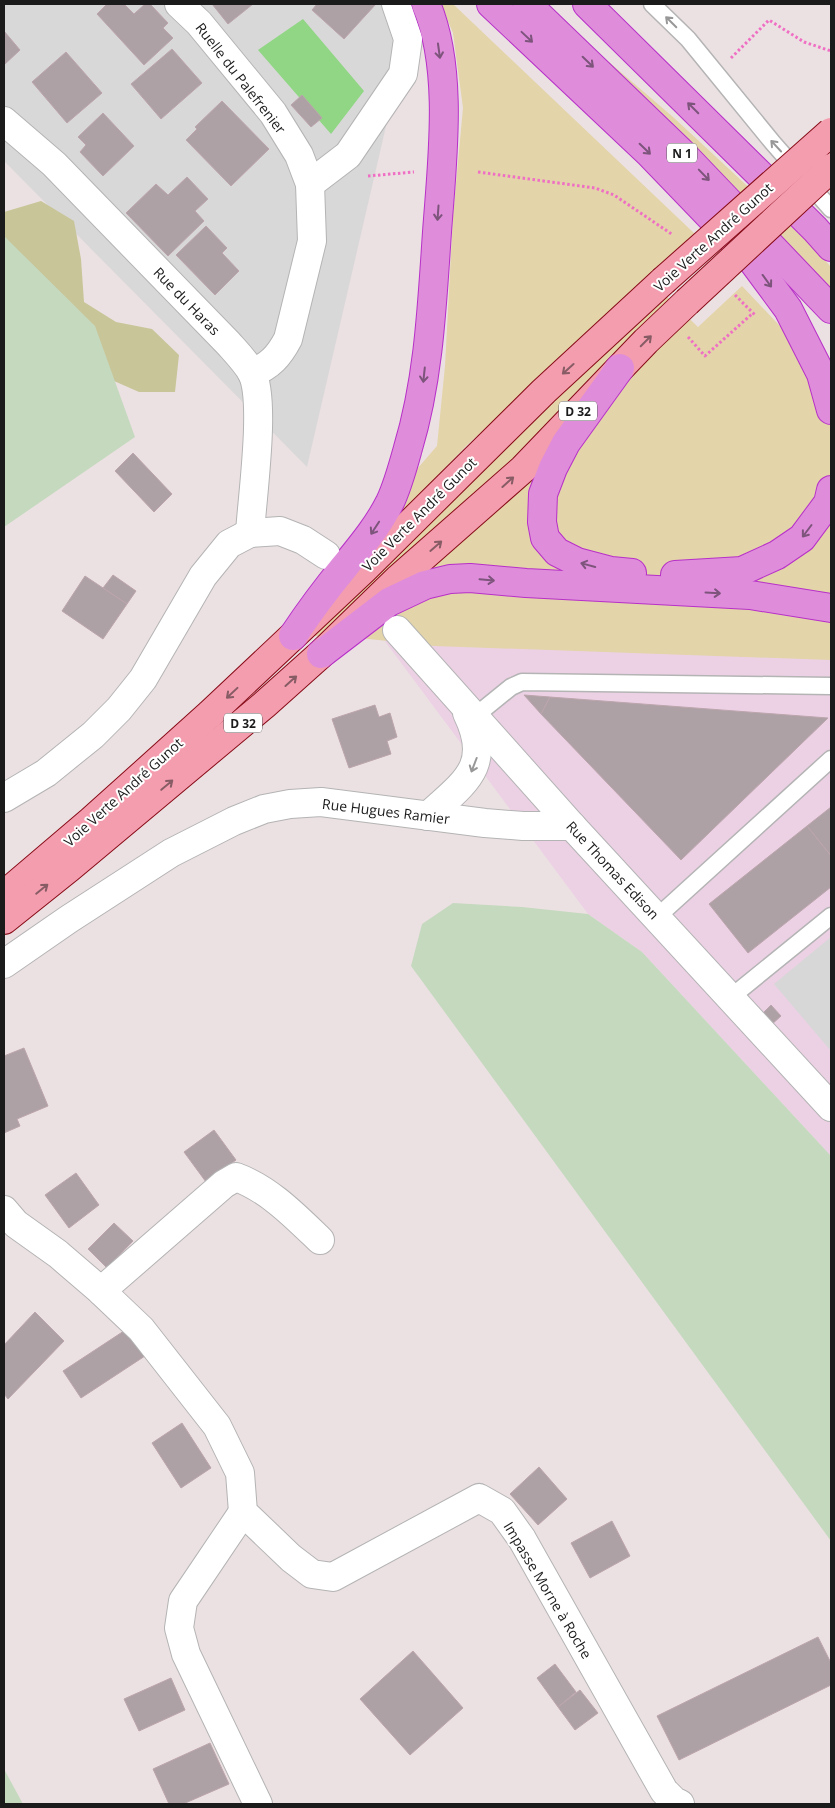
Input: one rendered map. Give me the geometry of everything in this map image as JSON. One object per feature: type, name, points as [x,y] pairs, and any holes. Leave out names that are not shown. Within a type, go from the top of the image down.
[{"type":"highway","points":[[293,636],[313,606],[362,546],[381,519],[397,485],[416,422],[423,385],[431,319],[443,119],[442,75],[438,44],[426,4]]},
{"type":"highway","points":[[491,4],[650,153],[751,259],[788,309],[821,374],[831,410]]},
{"type":"highway","name":"N 1","points":[[527,4],[681,152],[831,309]]},
{"type":"highway","points":[[587,4],[827,231]]},
{"type":"highway","points":[[620,368],[566,443],[553,468],[543,494],[542,522],[544,532],[549,544],[557,552],[577,562],[620,572],[659,576],[742,571],[777,556],[802,538],[828,503],[831,490]]},
{"type":"highway","points":[[321,654],[389,602],[425,585],[450,579],[470,578],[526,583],[750,595],[831,608]]},
{"type":"main road","name":"Voie Verte André Gunot","points":[[4,895],[92,821],[210,714],[364,570],[544,391],[663,281],[831,131]]},
{"type":"main road","name":"Voie Verte André Gunot","points":[[4,920],[264,705],[321,654],[398,579],[523,469],[686,302],[831,168]]},
{"type":"street","name":"Ruelle du Palefrenier","points":[[179,4],[199,23],[273,114],[299,155],[310,184],[312,241],[288,339],[282,350],[270,364],[252,373]]},
{"type":"street","points":[[310,184],[348,155],[403,74],[408,40],[396,4]]},
{"type":"street","name":"Rue du Haras","points":[[4,121],[54,164],[228,343],[252,373],[256,386],[258,416],[250,533]]},
{"type":"street","points":[[4,798],[46,773],[93,735],[119,709],[143,679],[203,576],[229,544],[250,533],[280,531],[302,540],[326,555]]},
{"type":"street","name":"Rue Thomas Edison","points":[[398,630],[572,826],[831,1107]]},
{"type":"street","points":[[428,816],[468,778],[478,754],[477,740],[468,709]]},
{"type":"street","name":"Rue Hugues Ramier","points":[[4,964],[171,853],[226,824],[264,809],[290,804],[321,802],[485,824],[572,826]]},
{"type":"street","points":[[102,1291],[224,1184],[236,1178],[250,1182],[284,1207],[320,1240]]},
{"type":"street","points":[[4,1210],[16,1224],[58,1254],[102,1291],[141,1328],[217,1426],[240,1473],[243,1512],[183,1601],[179,1628],[186,1654],[258,1804]]},
{"type":"street","name":"Impasse Morne à Roche","points":[[243,1512],[312,1574],[334,1577],[479,1498],[502,1512],[522,1538],[664,1791],[680,1804]]},
{"type":"lane","points":[[652,4],[688,39],[773,143],[827,231]]},
{"type":"lane","points":[[468,709],[522,682],[831,686]]},
{"type":"lane","points":[[656,918],[831,759]]},
{"type":"lane","points":[[730,998],[831,916]]},
{"type":"path","points":[[726,51],[731,58],[769,20],[804,42],[831,51]]},
{"type":"path","points":[[366,176],[422,172]]},
{"type":"path","points":[[478,172],[595,188],[614,194],[680,240]]},
{"type":"path","points":[[684,332],[705,356],[753,313],[733,293]]},
{"type":"shaded area","points":[[4,4],[382,4],[400,66],[307,467],[4,161]]},
{"type":"shaded area","points":[[441,4],[453,4],[696,235],[466,446],[394,522],[417,469],[437,446],[445,366],[453,216],[463,108],[453,33]]},
{"type":"shaded area","points":[[574,32],[673,117],[813,247],[831,267],[831,288],[733,188]]},
{"type":"shaded area","points":[[41,201],[74,221],[81,259],[84,302],[116,322],[152,329],[179,355],[175,392],[139,392],[105,377],[4,367],[4,212]]},
{"type":"shaded area","points":[[742,286],[831,380],[831,660],[434,646],[341,636],[293,636],[659,289],[698,327]]},
{"type":"shaded area","points":[[384,640],[831,659],[831,1156],[642,952],[588,914]]},
{"type":"shaded area","points":[[831,937],[831,1051],[774,984]]},
{"type":"green space","points":[[303,19],[364,91],[331,134],[258,50]]},
{"type":"green space","points":[[4,236],[95,326],[135,437],[4,527]]},
{"type":"green space","points":[[453,903],[522,907],[588,914],[642,952],[831,1156],[831,1541],[411,966],[422,924]]},
{"type":"green space","points":[[4,1769],[23,1804],[4,1804]]},
{"type":"building","points":[[107,4],[124,4],[134,14],[145,4],[150,4],[168,23],[163,28],[173,38],[144,65],[97,14]]},
{"type":"building","points":[[212,4],[253,4],[228,24]]},
{"type":"building","points":[[317,4],[376,4],[344,39],[312,10]]},
{"type":"building","points":[[4,31],[20,50],[4,65]]},
{"type":"building","points":[[172,49],[202,83],[161,119],[131,84]]},
{"type":"building","points":[[66,52],[102,93],[67,123],[32,82]]},
{"type":"building","points":[[302,95],[322,118],[311,127],[291,105]]},
{"type":"building","points":[[222,101],[269,149],[231,186],[186,140],[197,129],[195,127]]},
{"type":"building","points":[[103,113],[134,146],[103,176],[80,152],[86,145],[78,137]]},
{"type":"building","points":[[187,177],[208,199],[195,211],[204,221],[168,256],[126,213],[156,184],[168,195]]},
{"type":"building","points":[[206,226],[227,248],[222,253],[239,271],[215,295],[176,255]]},
{"type":"building","points":[[133,453],[172,494],[154,512],[115,471]]},
{"type":"building","points":[[113,575],[136,591],[127,604],[103,588]]},
{"type":"building","points":[[85,576],[127,604],[103,639],[62,611]]},
{"type":"building","points":[[524,695],[550,697],[541,714]]},
{"type":"building","points":[[550,697],[828,718],[681,860],[541,714]]},
{"type":"building","points":[[375,705],[379,717],[390,713],[397,737],[387,741],[391,754],[349,768],[332,719]]},
{"type":"building","points":[[831,807],[831,856],[807,826]]},
{"type":"building","points":[[807,826],[831,856],[831,887],[748,953],[709,904]]},
{"type":"building","points":[[771,1005],[781,1016],[770,1026],[760,1016]]},
{"type":"building","points":[[24,1048],[48,1106],[17,1119],[20,1126],[4,1133],[4,1056]]},
{"type":"building","points":[[214,1130],[236,1160],[206,1182],[184,1152]]},
{"type":"building","points":[[76,1173],[99,1205],[69,1228],[45,1195]]},
{"type":"building","points":[[114,1223],[133,1241],[107,1268],[88,1249]]},
{"type":"building","points":[[35,1312],[64,1341],[8,1399],[4,1394],[4,1345]]},
{"type":"building","points":[[130,1327],[148,1354],[81,1398],[63,1371]]},
{"type":"building","points":[[182,1423],[211,1468],[181,1488],[152,1443]]},
{"type":"building","points":[[539,1467],[567,1499],[538,1525],[510,1494]]},
{"type":"building","points":[[612,1521],[630,1556],[590,1578],[571,1543]]},
{"type":"building","points":[[818,1637],[831,1663],[831,1685],[679,1760],[657,1716]]},
{"type":"building","points":[[413,1651],[463,1708],[410,1755],[360,1699]]},
{"type":"building","points":[[555,1664],[576,1692],[558,1707],[537,1678]]},
{"type":"building","points":[[171,1678],[185,1710],[139,1731],[124,1699]]},
{"type":"building","points":[[580,1690],[598,1713],[575,1730],[558,1707]]},
{"type":"building","points":[[210,1743],[229,1784],[183,1804],[169,1804],[153,1769]]}]
